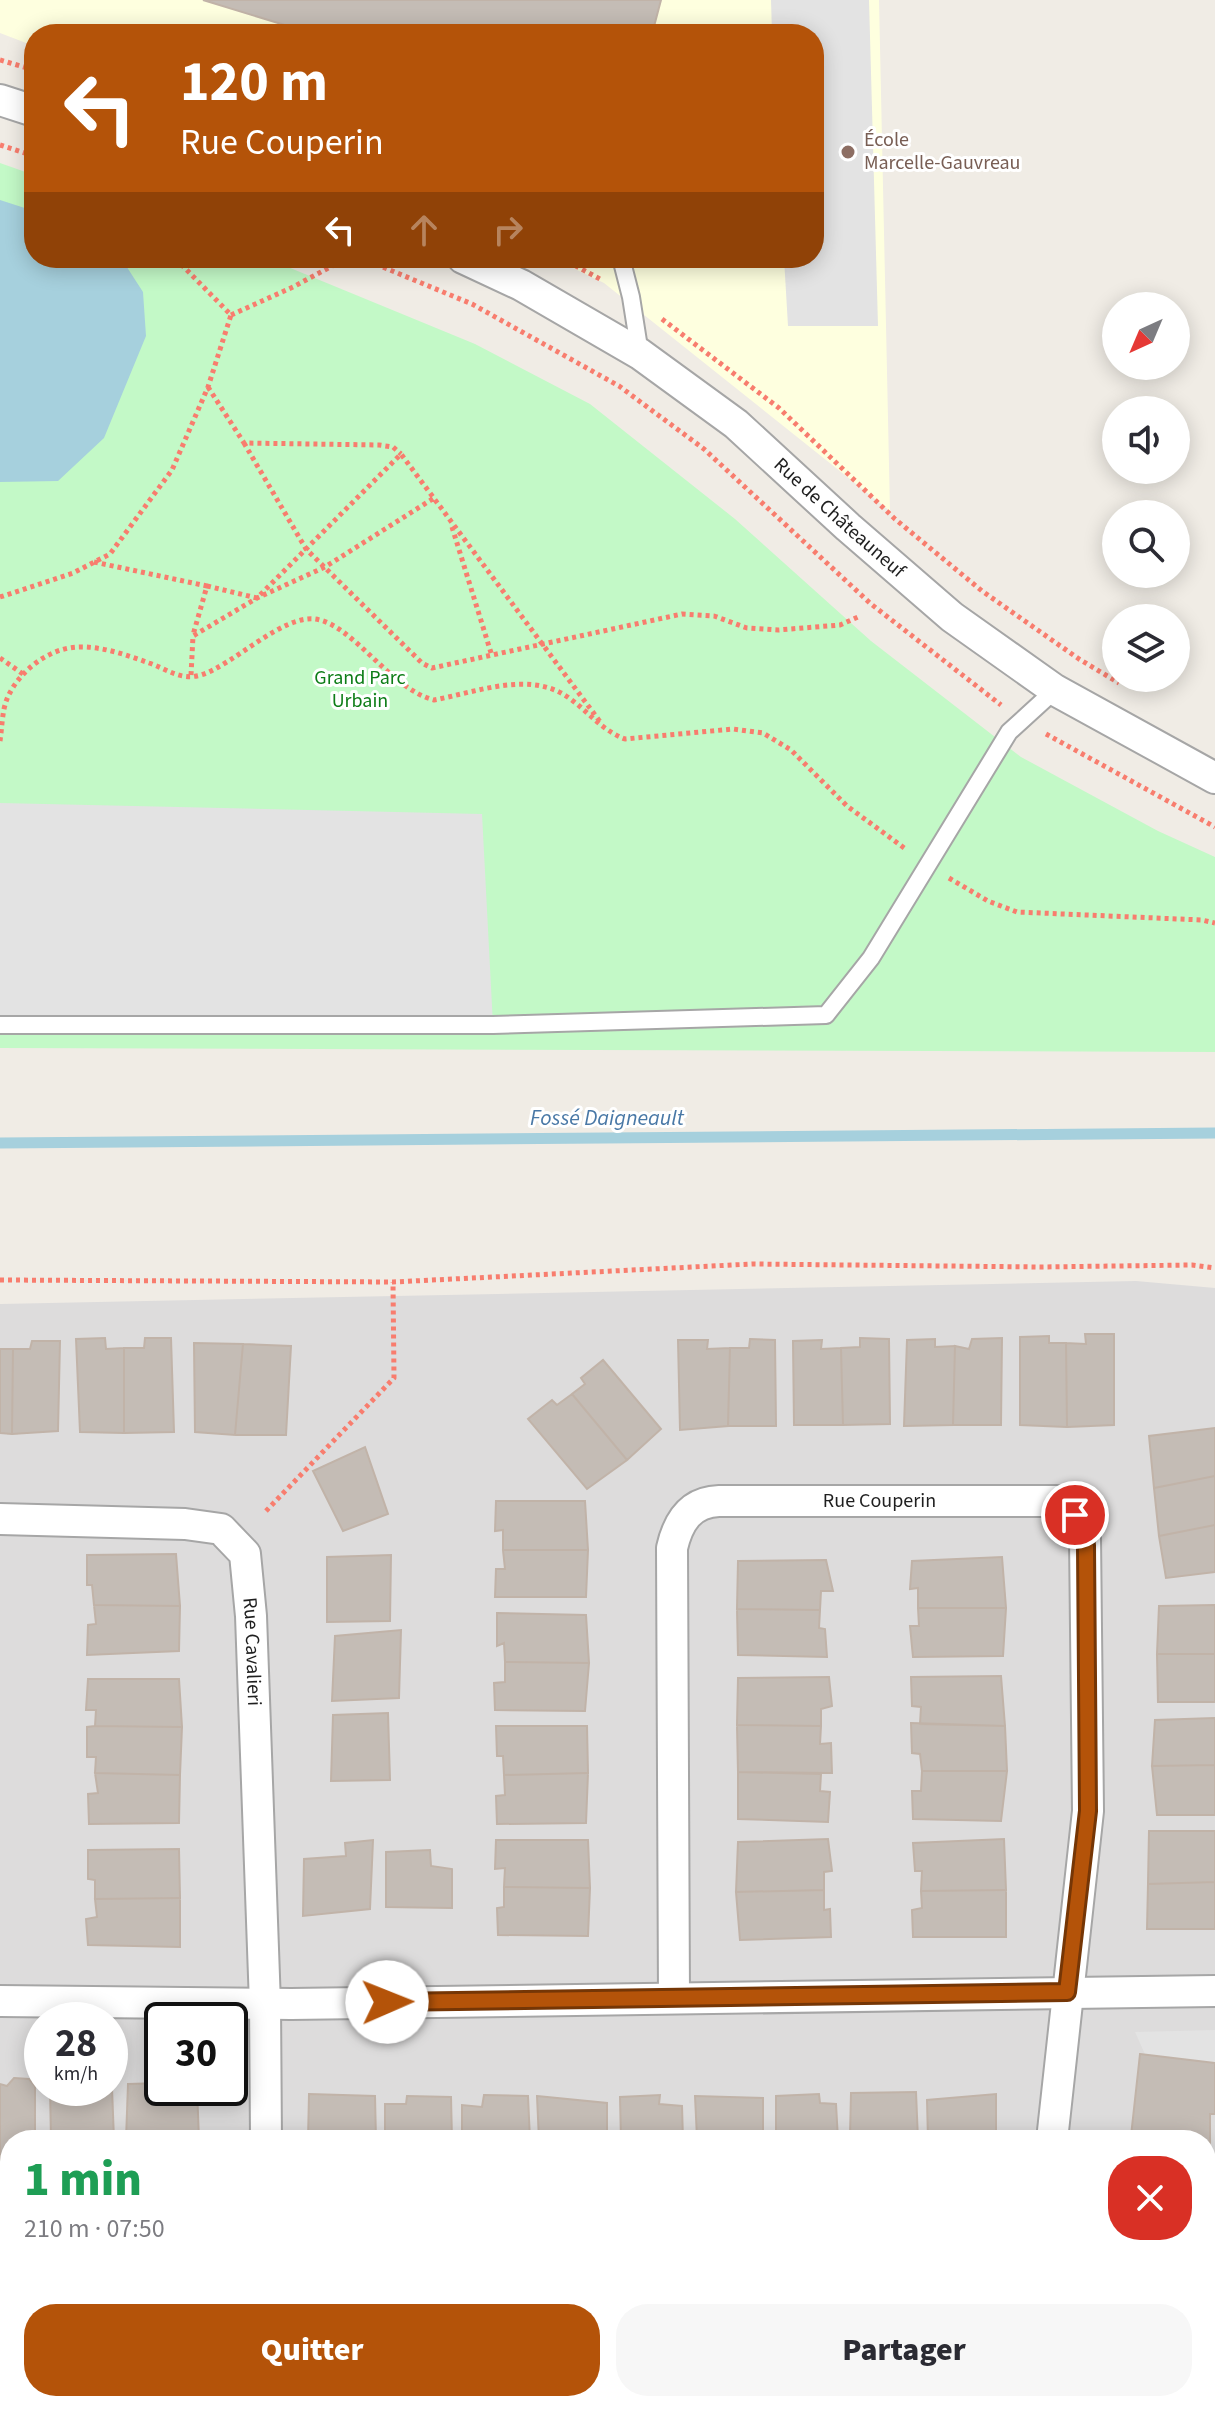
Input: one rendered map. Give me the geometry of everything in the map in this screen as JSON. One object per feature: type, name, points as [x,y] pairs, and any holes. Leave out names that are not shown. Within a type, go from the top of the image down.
[{"type":"street","points":[[0,100],[24,108]]},
{"type":"street","name":"Rue de Châteauneuf","points":[[484,268],[521,285],[640,354],[736,424],[952,617],[1055,690],[1215,778]]},
{"type":"street","name":"Rue Couperin","points":[[674,1997],[672,1548],[675,1531],[690,1511],[704,1502],[719,1501],[1047,1500],[1063,1504],[1081,1521],[1086,1546],[1088,1811],[1067,1992]]},
{"type":"street","name":"Rue Cavalieri","points":[[0,1519],[185,1524],[221,1529],[245,1554],[251,1616],[265,2004],[266,2130]]},
{"type":"street","points":[[0,2001],[265,2004],[1215,1991]]},
{"type":"street","points":[[1053,2130],[1067,1992]]},
{"type":"lane","points":[[624,268],[640,354]]},
{"type":"lane","points":[[0,1025],[493,1025],[826,1015],[871,958],[1009,732],[1055,690]]},
{"type":"path","points":[[0,60],[24,67]]},
{"type":"path","points":[[0,145],[24,153]]},
{"type":"path","points":[[185,268],[231,315]]},
{"type":"path","points":[[0,597],[73,573],[110,554],[172,470],[208,387],[231,315],[328,268]]},
{"type":"path","points":[[389,268],[472,304],[619,386],[704,449],[871,604],[1022,720],[1215,827]]},
{"type":"path","points":[[580,268],[609,283]]},
{"type":"path","points":[[669,323],[779,408],[895,519],[982,591],[1102,673]]},
{"type":"path","points":[[208,387],[306,549],[422,663],[432,668],[682,614],[714,616],[747,628],[778,630],[840,625],[858,617]]},
{"type":"path","points":[[244,443],[393,447],[609,733]]},
{"type":"path","points":[[257,598],[401,454]]},
{"type":"path","points":[[193,636],[257,598],[325,567],[434,498]]},
{"type":"path","points":[[450,520],[492,656]]},
{"type":"path","points":[[94,562],[257,598]]},
{"type":"path","points":[[191,675],[193,636],[207,586]]},
{"type":"path","points":[[0,741],[7,699],[23,674],[40,659],[75,647],[101,649],[151,663],[176,676],[200,675],[295,621],[314,619],[335,627],[422,697],[434,700],[516,684],[544,685],[568,697],[609,733],[625,739],[733,729],[763,733],[791,750],[847,806],[928,865],[988,901],[1017,912],[1215,923]]},
{"type":"path","points":[[0,658],[23,674]]},
{"type":"path","points":[[0,1280],[393,1282],[752,1264],[1192,1265],[1215,1268]]},
{"type":"path","points":[[266,1511],[394,1378],[393,1282]]},
{"type":"shaded area","name":"École Marcelle-Gauvreau","points":[[0,0],[879,0],[890,511],[604,283],[573,268],[824,268],[824,24],[24,24],[24,42],[0,33]]},
{"type":"shaded area","points":[[771,0],[869,0],[878,326],[788,326],[785,268],[824,268],[824,24],[772,24]]},
{"type":"shaded area","points":[[0,803],[482,814],[493,1025],[0,1029]]},
{"type":"shaded area","points":[[1136,1281],[1215,1288],[1215,2130],[0,2130],[0,1304]]},
{"type":"shaded area","points":[[1215,2030],[1215,2066],[1149,2063],[1135,2032]]},
{"type":"green space","name":"Grand Parc Urbain","points":[[0,163],[24,171],[24,268],[290,268],[475,344],[590,404],[735,519],[871,641],[1021,757],[1158,831],[1215,857],[1215,1052],[0,1048]]},
{"type":"water","points":[[0,200],[24,208],[24,268],[127,268],[143,292],[146,336],[104,438],[58,481],[0,482]]},
{"type":"building","points":[[203,0],[661,0],[655,24],[281,24]]},
{"type":"building","points":[[1085,1334],[1114,1334],[1114,1425],[1067,1427],[1066,1343],[1086,1344]]},
{"type":"building","points":[[1049,1336],[1049,1343],[1066,1343],[1067,1427],[1020,1425],[1020,1337]]},
{"type":"building","points":[[105,1338],[106,1349],[124,1348],[124,1433],[80,1432],[76,1339]]},
{"type":"building","points":[[145,1338],[171,1338],[174,1432],[124,1433],[124,1348],[144,1348]]},
{"type":"building","points":[[860,1338],[889,1339],[890,1424],[843,1425],[841,1348],[860,1347]]},
{"type":"building","points":[[1002,1338],[1001,1425],[953,1425],[955,1346],[969,1349],[972,1339]]},
{"type":"building","points":[[750,1339],[775,1340],[776,1426],[728,1426],[730,1348],[749,1348]]},
{"type":"building","points":[[935,1339],[935,1347],[955,1346],[953,1425],[904,1426],[907,1340]]},
{"type":"building","points":[[678,1340],[708,1340],[707,1349],[730,1348],[728,1426],[680,1430]]},
{"type":"building","points":[[822,1340],[821,1349],[841,1348],[843,1425],[794,1425],[793,1341]]},
{"type":"building","points":[[32,1341],[60,1341],[58,1431],[12,1434],[13,1349],[30,1349]]},
{"type":"building","points":[[194,1343],[243,1344],[235,1435],[195,1432]]},
{"type":"building","points":[[243,1344],[291,1346],[286,1435],[235,1435]]},
{"type":"building","points":[[0,1349],[13,1349],[12,1434],[0,1433]]},
{"type":"building","points":[[603,1360],[661,1429],[627,1460],[572,1394],[585,1384],[581,1378]]},
{"type":"building","points":[[572,1394],[627,1460],[587,1489],[528,1419],[552,1400],[557,1405]]},
{"type":"building","points":[[1215,1428],[1215,1476],[1154,1488],[1149,1436]]},
{"type":"building","points":[[365,1447],[388,1514],[343,1531],[313,1471]]},
{"type":"building","points":[[1215,1476],[1215,1525],[1159,1536],[1154,1488]]},
{"type":"building","points":[[496,1501],[585,1501],[588,1550],[503,1550],[503,1530],[495,1531]]},
{"type":"building","points":[[1215,1525],[1215,1572],[1166,1578],[1159,1536]]},
{"type":"building","points":[[503,1550],[588,1550],[586,1597],[495,1597],[496,1569],[505,1569]]},
{"type":"building","points":[[176,1554],[180,1606],[94,1605],[92,1585],[87,1585],[87,1555]]},
{"type":"building","points":[[391,1555],[390,1621],[327,1622],[327,1557]]},
{"type":"building","points":[[1002,1557],[1006,1608],[918,1608],[918,1588],[910,1589],[912,1561]]},
{"type":"building","points":[[826,1560],[833,1591],[821,1591],[820,1610],[737,1609],[738,1561]]},
{"type":"building","points":[[94,1605],[180,1606],[179,1651],[87,1655],[88,1625],[96,1624]]},
{"type":"building","points":[[1215,1605],[1215,1654],[1157,1654],[1159,1606]]},
{"type":"building","points":[[918,1608],[1006,1608],[1003,1656],[913,1657],[910,1626],[919,1626]]},
{"type":"building","points":[[737,1609],[820,1610],[819,1628],[825,1629],[827,1657],[738,1655]]},
{"type":"building","points":[[497,1613],[586,1615],[589,1663],[505,1662],[504,1643],[497,1646]]},
{"type":"building","points":[[401,1630],[399,1698],[332,1701],[335,1636]]},
{"type":"building","points":[[1157,1654],[1215,1654],[1215,1702],[1158,1702]]},
{"type":"building","points":[[505,1662],[589,1663],[585,1711],[495,1710],[494,1683],[505,1682]]},
{"type":"building","points":[[1001,1676],[1005,1726],[920,1724],[921,1707],[912,1706],[911,1677]]},
{"type":"building","points":[[829,1677],[832,1706],[821,1709],[821,1726],[737,1725],[738,1678]]},
{"type":"building","points":[[88,1679],[179,1679],[182,1727],[95,1726],[96,1710],[86,1710]]},
{"type":"building","points":[[388,1713],[390,1780],[331,1781],[333,1715]]},
{"type":"building","points":[[1215,1718],[1215,1765],[1152,1766],[1155,1720]]},
{"type":"building","points":[[911,1723],[1005,1726],[1007,1771],[922,1771],[920,1754],[912,1753]]},
{"type":"building","points":[[737,1725],[821,1726],[820,1744],[831,1743],[832,1773],[738,1772]]},
{"type":"building","points":[[496,1726],[587,1726],[588,1773],[504,1775],[503,1756],[497,1756]]},
{"type":"building","points":[[87,1727],[182,1727],[180,1775],[95,1773],[96,1757],[87,1757]]},
{"type":"building","points":[[1215,1765],[1215,1815],[1157,1815],[1152,1766]]},
{"type":"building","points":[[922,1771],[1007,1771],[1001,1821],[913,1819],[912,1791],[921,1791]]},
{"type":"building","points":[[738,1772],[821,1774],[820,1791],[830,1792],[828,1822],[738,1819]]},
{"type":"building","points":[[95,1773],[180,1775],[179,1823],[89,1824],[88,1794],[98,1793]]},
{"type":"building","points":[[588,1773],[586,1823],[497,1824],[496,1796],[505,1795],[504,1775]]},
{"type":"building","points":[[1149,1831],[1215,1831],[1215,1882],[1148,1884]]},
{"type":"building","points":[[828,1839],[832,1871],[824,1872],[824,1890],[736,1892],[738,1842]]},
{"type":"building","points":[[1004,1839],[1006,1890],[921,1891],[922,1871],[915,1871],[913,1843]]},
{"type":"building","points":[[373,1840],[370,1909],[303,1916],[304,1859],[346,1856],[345,1843]]},
{"type":"building","points":[[496,1840],[588,1840],[590,1888],[504,1887],[505,1868],[495,1869]]},
{"type":"building","points":[[179,1849],[180,1898],[95,1899],[95,1880],[88,1879],[88,1850]]},
{"type":"building","points":[[430,1850],[431,1866],[452,1869],[452,1908],[386,1907],[386,1852]]},
{"type":"building","points":[[1215,1882],[1215,1929],[1147,1929],[1148,1884]]},
{"type":"building","points":[[504,1887],[590,1888],[588,1936],[498,1935],[497,1908],[504,1907]]},
{"type":"building","points":[[824,1890],[824,1910],[830,1909],[831,1937],[740,1940],[736,1892]]},
{"type":"building","points":[[1006,1890],[1006,1937],[913,1937],[912,1910],[922,1908],[921,1891]]},
{"type":"building","points":[[180,1898],[180,1947],[88,1945],[86,1919],[97,1917],[95,1899]]},
{"type":"building","points":[[1140,2054],[1215,2063],[1215,2114],[1210,2114],[1210,2130],[1132,2130]]},
{"type":"building","points":[[14,2078],[24,2079],[24,2106],[35,2106],[35,2130],[0,2130],[0,2084],[7,2086]]},
{"type":"building","points":[[128,2084],[144,2084],[144,2106],[198,2106],[199,2130],[126,2130]]},
{"type":"building","points":[[916,2092],[918,2130],[850,2130],[851,2093]]},
{"type":"building","points":[[309,2094],[375,2096],[376,2130],[308,2130]]},
{"type":"building","points":[[819,2094],[820,2103],[836,2104],[837,2130],[776,2130],[776,2096]]},
{"type":"building","points":[[996,2094],[996,2130],[928,2130],[927,2100]]},
{"type":"building","points":[[484,2095],[528,2096],[530,2130],[462,2130],[462,2105],[482,2107]]},
{"type":"building","points":[[660,2095],[659,2104],[682,2106],[683,2130],[621,2130],[620,2097]]},
{"type":"building","points":[[407,2096],[451,2097],[452,2130],[385,2130],[385,2104],[406,2104]]},
{"type":"building","points":[[537,2096],[607,2103],[607,2130],[539,2130]]},
{"type":"building","points":[[695,2096],[763,2098],[763,2130],[697,2130]]},
{"type":"building","points":[[50,2106],[113,2106],[114,2130],[51,2130]]},
{"type":"waterway","name":"Fossé Daigneault","points":[[0,1143],[1215,1133]]},
{"type":"place","name":"École Marcelle-Gauvreau","points":[[848,152]]},
{"type":"route","points":[[387,2002],[1067,1992],[1088,1811],[1086,1546],[1084,1529],[1075,1515]]}]
